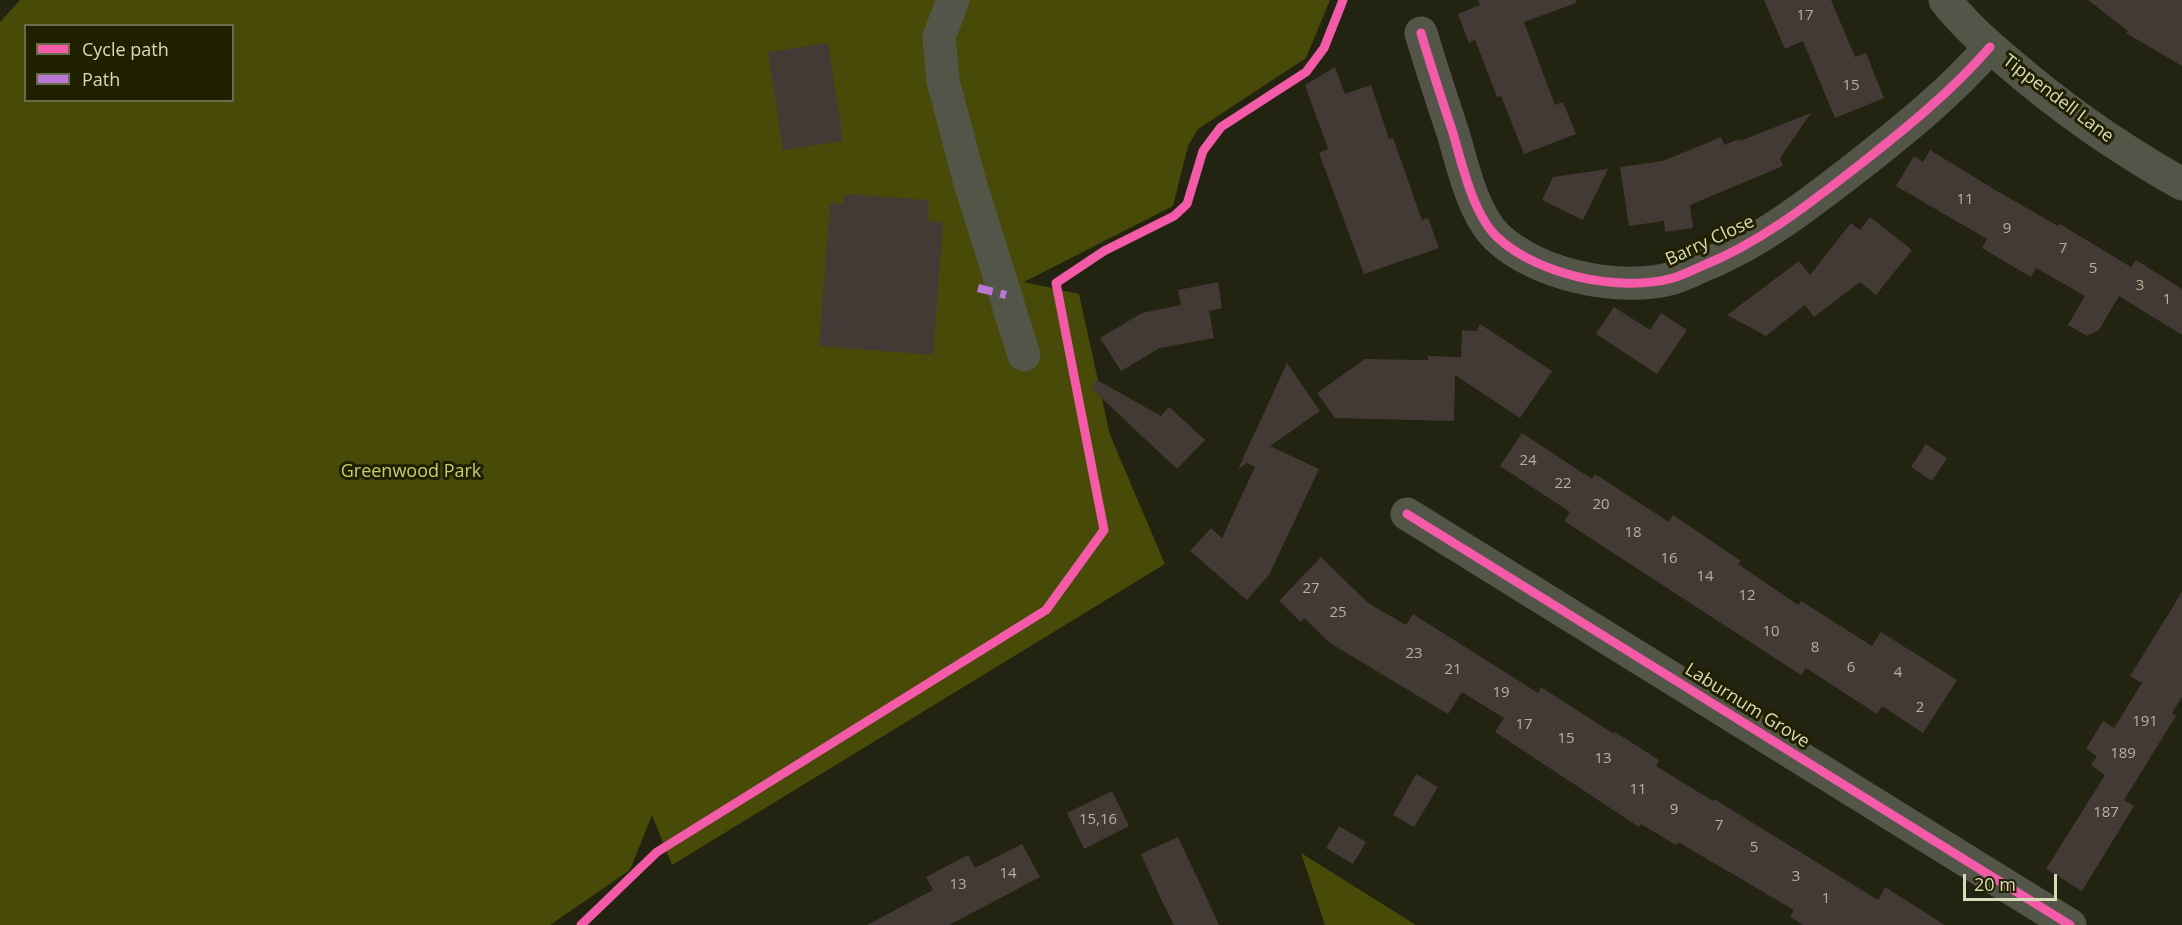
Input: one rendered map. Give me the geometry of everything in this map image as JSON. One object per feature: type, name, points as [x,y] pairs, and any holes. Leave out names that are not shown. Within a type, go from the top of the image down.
[{"type":"street","points":[[953,0],[939,37],[943,81],[969,179],[1024,355]]},
{"type":"street","name":"Tippendell Lane","points":[[1946,0],[1990,47],[2037,88],[2140,161],[2182,184]]},
{"type":"street","name":"Barry Close","points":[[1421,33],[1467,179],[1481,213],[1497,236],[1523,255],[1556,271],[1592,280],[1640,283],[1673,278],[1719,259],[1759,238],[1803,209],[1889,141],[1952,87],[1990,47]]},
{"type":"street","name":"Laburnum Grove","points":[[1407,514],[2070,925]]},
{"type":"green space","name":"Greenwood Park","points":[[20,0],[1330,0],[1306,58],[1198,129],[1188,146],[1173,206],[1024,282],[1079,294],[1110,435],[1165,564],[672,865],[652,815],[630,870],[550,925],[0,925],[0,22]]},
{"type":"green space","points":[[1301,853],[1416,925],[1325,925]]},
{"type":"building","points":[[1478,0],[1576,0],[1576,3],[1524,22],[1555,105],[1563,102],[1576,134],[1524,154],[1501,96],[1497,97],[1475,40],[1469,43],[1458,14],[1480,5]]},
{"type":"building","points":[[1764,0],[1831,0],[1855,57],[1866,53],[1884,98],[1835,118],[1803,41],[1785,49]]},
{"type":"building","points":[[2088,0],[2182,0],[2182,66],[2126,33],[2128,31]]},
{"type":"building","points":[[828,43],[843,141],[783,150],[768,52]]},
{"type":"building","points":[[1335,67],[1345,94],[1371,85],[1389,139],[1393,138],[1422,220],[1428,218],[1439,248],[1364,274],[1319,153],[1328,149],[1305,85]]},
{"type":"building","points":[[1811,113],[1780,158],[1783,166],[1690,205],[1693,228],[1665,232],[1664,221],[1629,226],[1620,167],[1663,161],[1721,137],[1724,145],[1739,139],[1740,141]]},
{"type":"building","points":[[1930,150],[2131,267],[2136,260],[2182,289],[2182,335],[2119,296],[2099,330],[2087,336],[2068,325],[2085,296],[2036,268],[2031,277],[1982,248],[1987,239],[1896,186],[1914,156],[1923,162]]},
{"type":"building","points":[[1608,169],[1583,220],[1542,200],[1553,177]]},
{"type":"building","points":[[844,194],[929,200],[928,221],[943,222],[933,355],[819,346],[830,203],[844,204]]},
{"type":"building","points":[[1870,217],[1912,250],[1876,295],[1860,282],[1814,317],[1805,305],[1766,336],[1727,315],[1799,261],[1810,275],[1851,223],[1860,230]]},
{"type":"building","points":[[1218,282],[1222,308],[1209,311],[1214,338],[1160,348],[1121,371],[1100,338],[1142,313],[1181,305],[1178,290]]},
{"type":"building","points":[[1614,307],[1650,330],[1661,313],[1687,330],[1657,374],[1596,334]]},
{"type":"building","points":[[1480,324],[1552,371],[1520,418],[1455,375],[1454,421],[1335,418],[1317,393],[1365,359],[1429,360],[1427,356],[1461,357],[1462,330],[1476,331]]},
{"type":"building","points":[[1287,363],[1320,411],[1270,446],[1319,469],[1269,575],[1247,600],[1190,551],[1211,528],[1222,538],[1255,467],[1247,463],[1238,469]]},
{"type":"building","points":[[1097,380],[1161,416],[1169,407],[1205,440],[1177,469],[1091,388]]},
{"type":"building","points":[[1522,433],[1592,479],[1595,474],[1669,522],[1673,515],[1741,561],[1738,564],[1798,605],[1801,601],[1872,646],[1881,632],[1957,680],[1923,733],[1882,706],[1877,714],[1806,668],[1801,675],[1564,521],[1570,512],[1500,466]]},
{"type":"building","points":[[1926,444],[1947,458],[1932,481],[1911,467]]},
{"type":"building","points":[[1321,557],[1368,603],[1406,625],[1413,614],[1538,693],[1541,687],[1614,734],[1615,732],[1659,760],[1656,766],[1878,900],[1885,887],[1945,925],[1803,925],[1790,917],[1794,910],[1678,842],[1676,845],[1641,824],[1639,827],[1495,732],[1504,718],[1462,692],[1448,714],[1330,643],[1304,618],[1301,622],[1279,601]]},
{"type":"building","points":[[2182,592],[2182,697],[2172,713],[2176,716],[2124,800],[2134,806],[2082,891],[2046,869],[2105,775],[2091,765],[2097,756],[2086,749],[2103,721],[2114,728],[2142,683],[2130,676]]},
{"type":"building","points":[[1416,774],[1438,787],[1414,827],[1393,815]]},
{"type":"building","points":[[1112,791],[1129,826],[1084,849],[1067,813]]},
{"type":"building","points":[[1339,826],[1366,842],[1353,864],[1326,848]]},
{"type":"building","points":[[1178,837],[1219,925],[1174,925],[1161,899],[1141,854]]},
{"type":"building","points":[[1022,844],[1040,877],[949,925],[867,925],[933,890],[926,877],[968,855],[975,868]]},
{"type":"marked path","points":[[978,288],[1006,295]]},
{"type":"cycle path","points":[[581,925],[657,852],[1046,610],[1104,530],[1056,283],[1104,251],[1174,216],[1187,204],[1203,151],[1221,127],[1306,72],[1324,48],[1343,0]]},
{"type":"cycle path","points":[[1421,33],[1469,188],[1481,215],[1497,237],[1534,262],[1556,271],[1605,282],[1629,283],[1652,282],[1684,274],[1744,246],[1784,221],[1910,124],[1960,79],[1990,47]]},
{"type":"cycle path","points":[[1407,514],[2070,925]]}]
